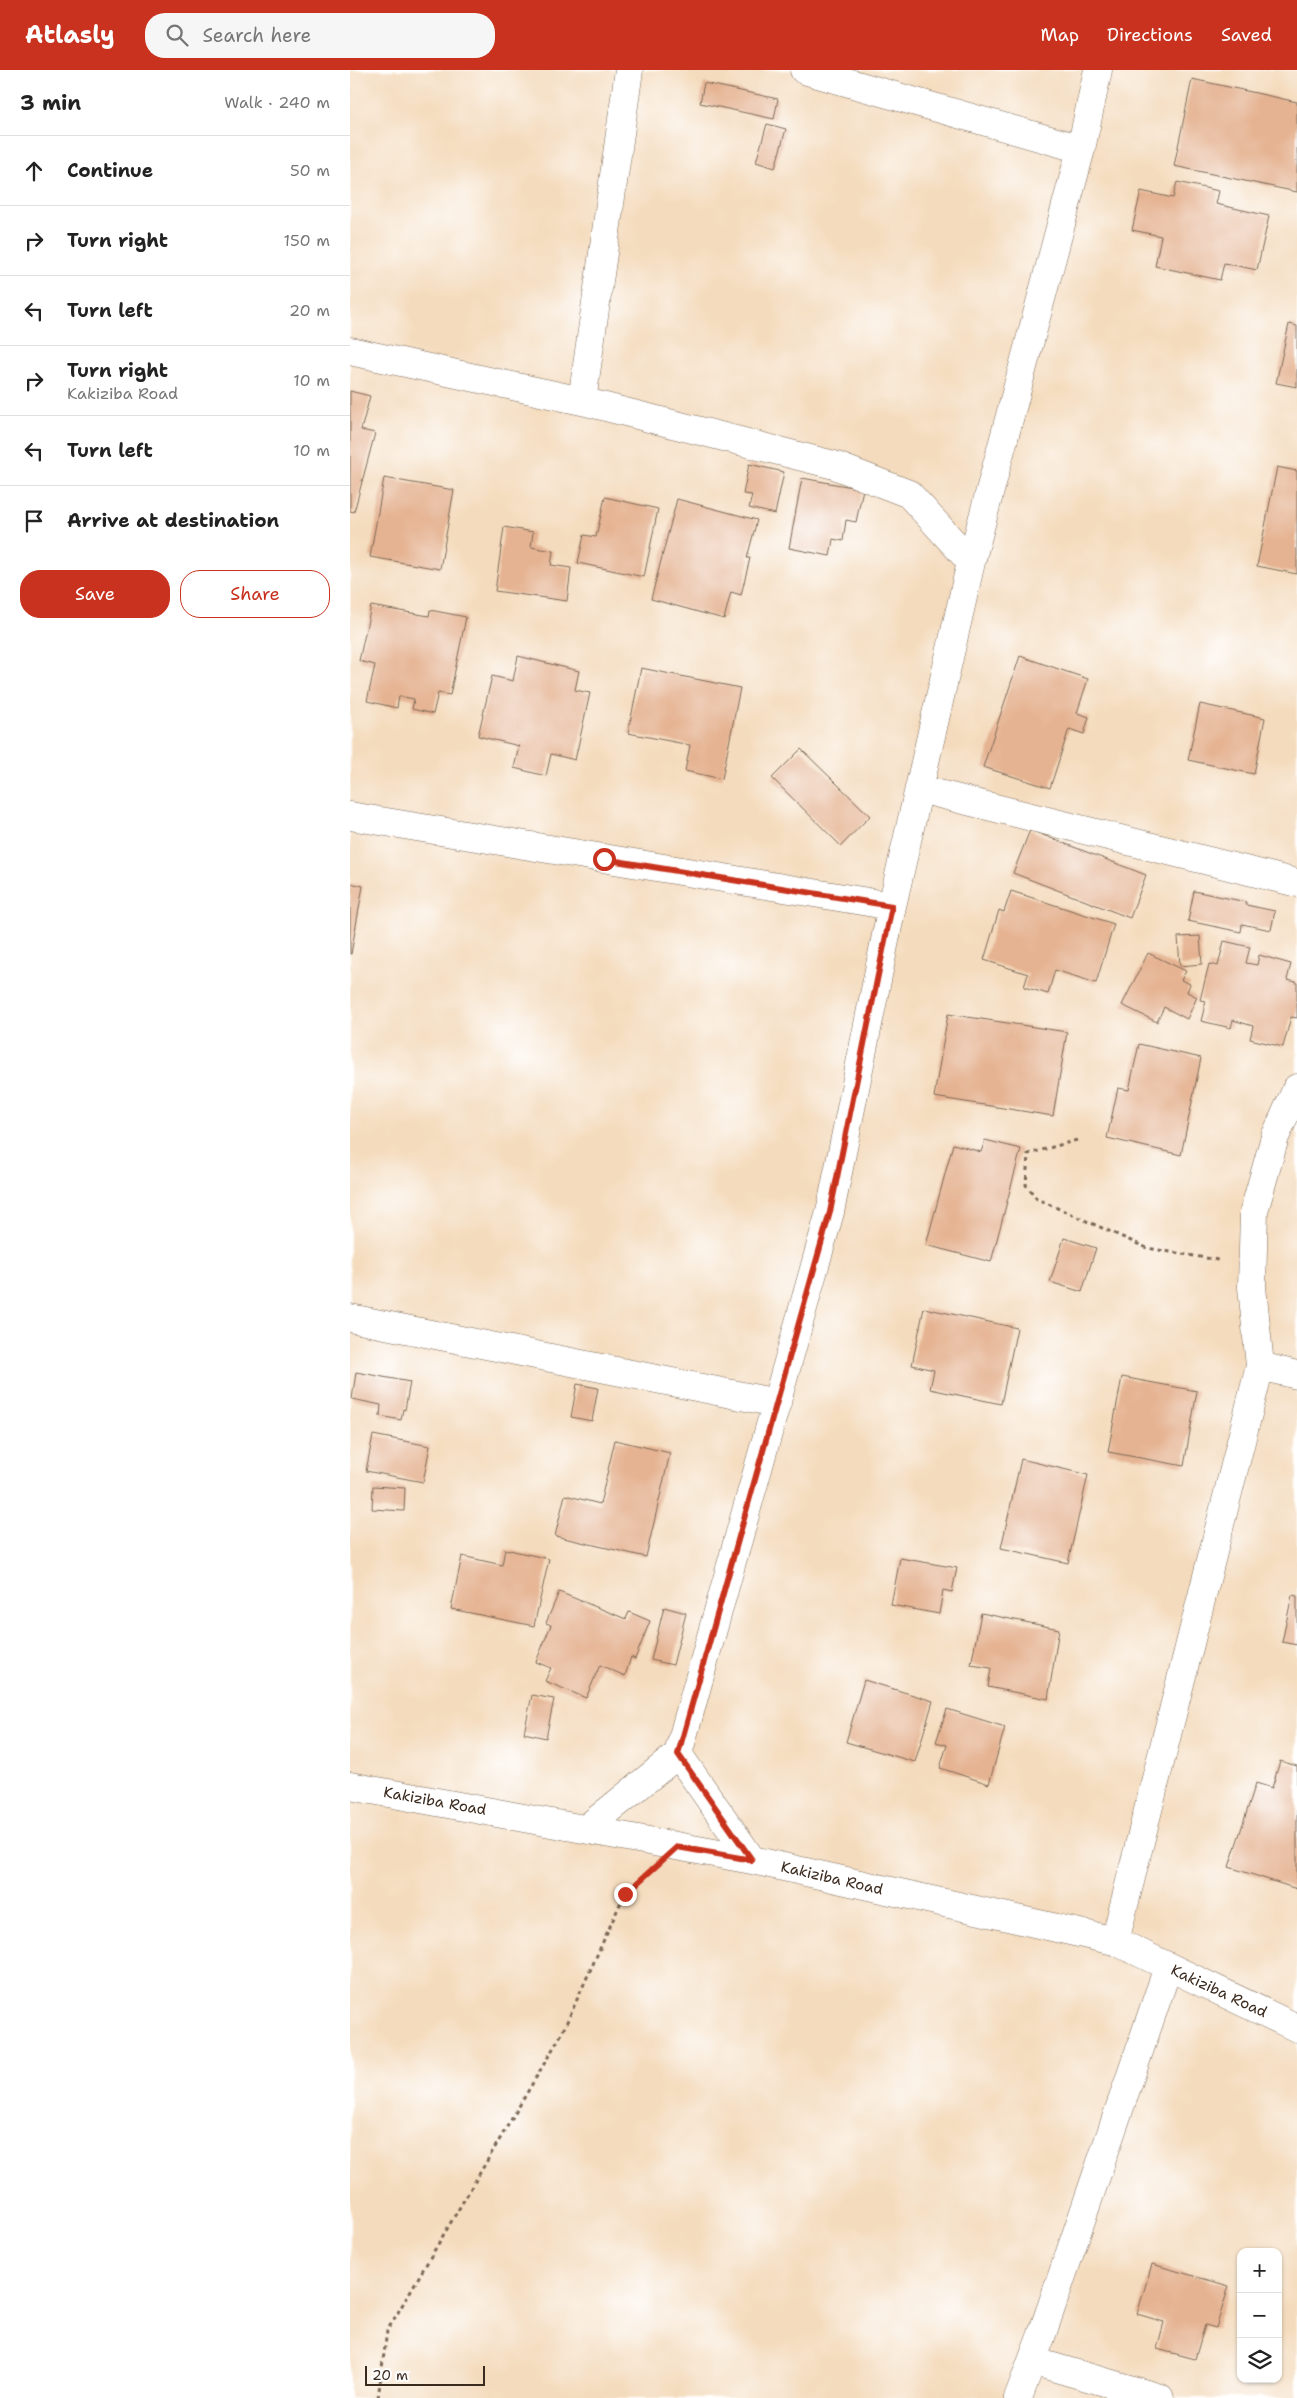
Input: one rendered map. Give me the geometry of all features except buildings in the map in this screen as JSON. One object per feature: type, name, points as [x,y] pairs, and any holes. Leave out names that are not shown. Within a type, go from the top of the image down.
[{"type":"street","points":[[582,401],[629,70]]},
{"type":"street","points":[[804,70],[1081,149]]},
{"type":"street","points":[[587,1828],[678,1754],[830,1212],[892,906],[971,562],[1081,149],[1098,70]]},
{"type":"street","points":[[350,351],[582,401],[834,465],[908,494],[971,562]]},
{"type":"street","points":[[919,789],[1297,883]]},
{"type":"street","points":[[350,816],[892,906]]},
{"type":"street","points":[[1115,1941],[1260,1366],[1252,1287],[1254,1210],[1274,1137],[1297,1088]]},
{"type":"street","points":[[350,1318],[777,1403]]},
{"type":"street","points":[[1260,1366],[1297,1375]]},
{"type":"street","points":[[678,1754],[752,1860]]},
{"type":"street","name":"Kakiziba Road","points":[[350,1786],[587,1828],[677,1847],[752,1860],[1115,1941],[1297,2028]]},
{"type":"street","points":[[1018,2398],[1168,1967]]},
{"type":"street","points":[[1032,2361],[1160,2398]]},
{"type":"path","points":[[1077,1140],[1028,1154],[1026,1184],[1037,1199],[1147,1248],[1227,1261],[1252,1287]]},
{"type":"path","points":[[378,2398],[387,2331],[561,2035],[625,1894],[677,1847]]},
{"type":"route","points":[[604,859],[892,906],[830,1212],[678,1754],[752,1860],[677,1847],[625,1894]]}]
